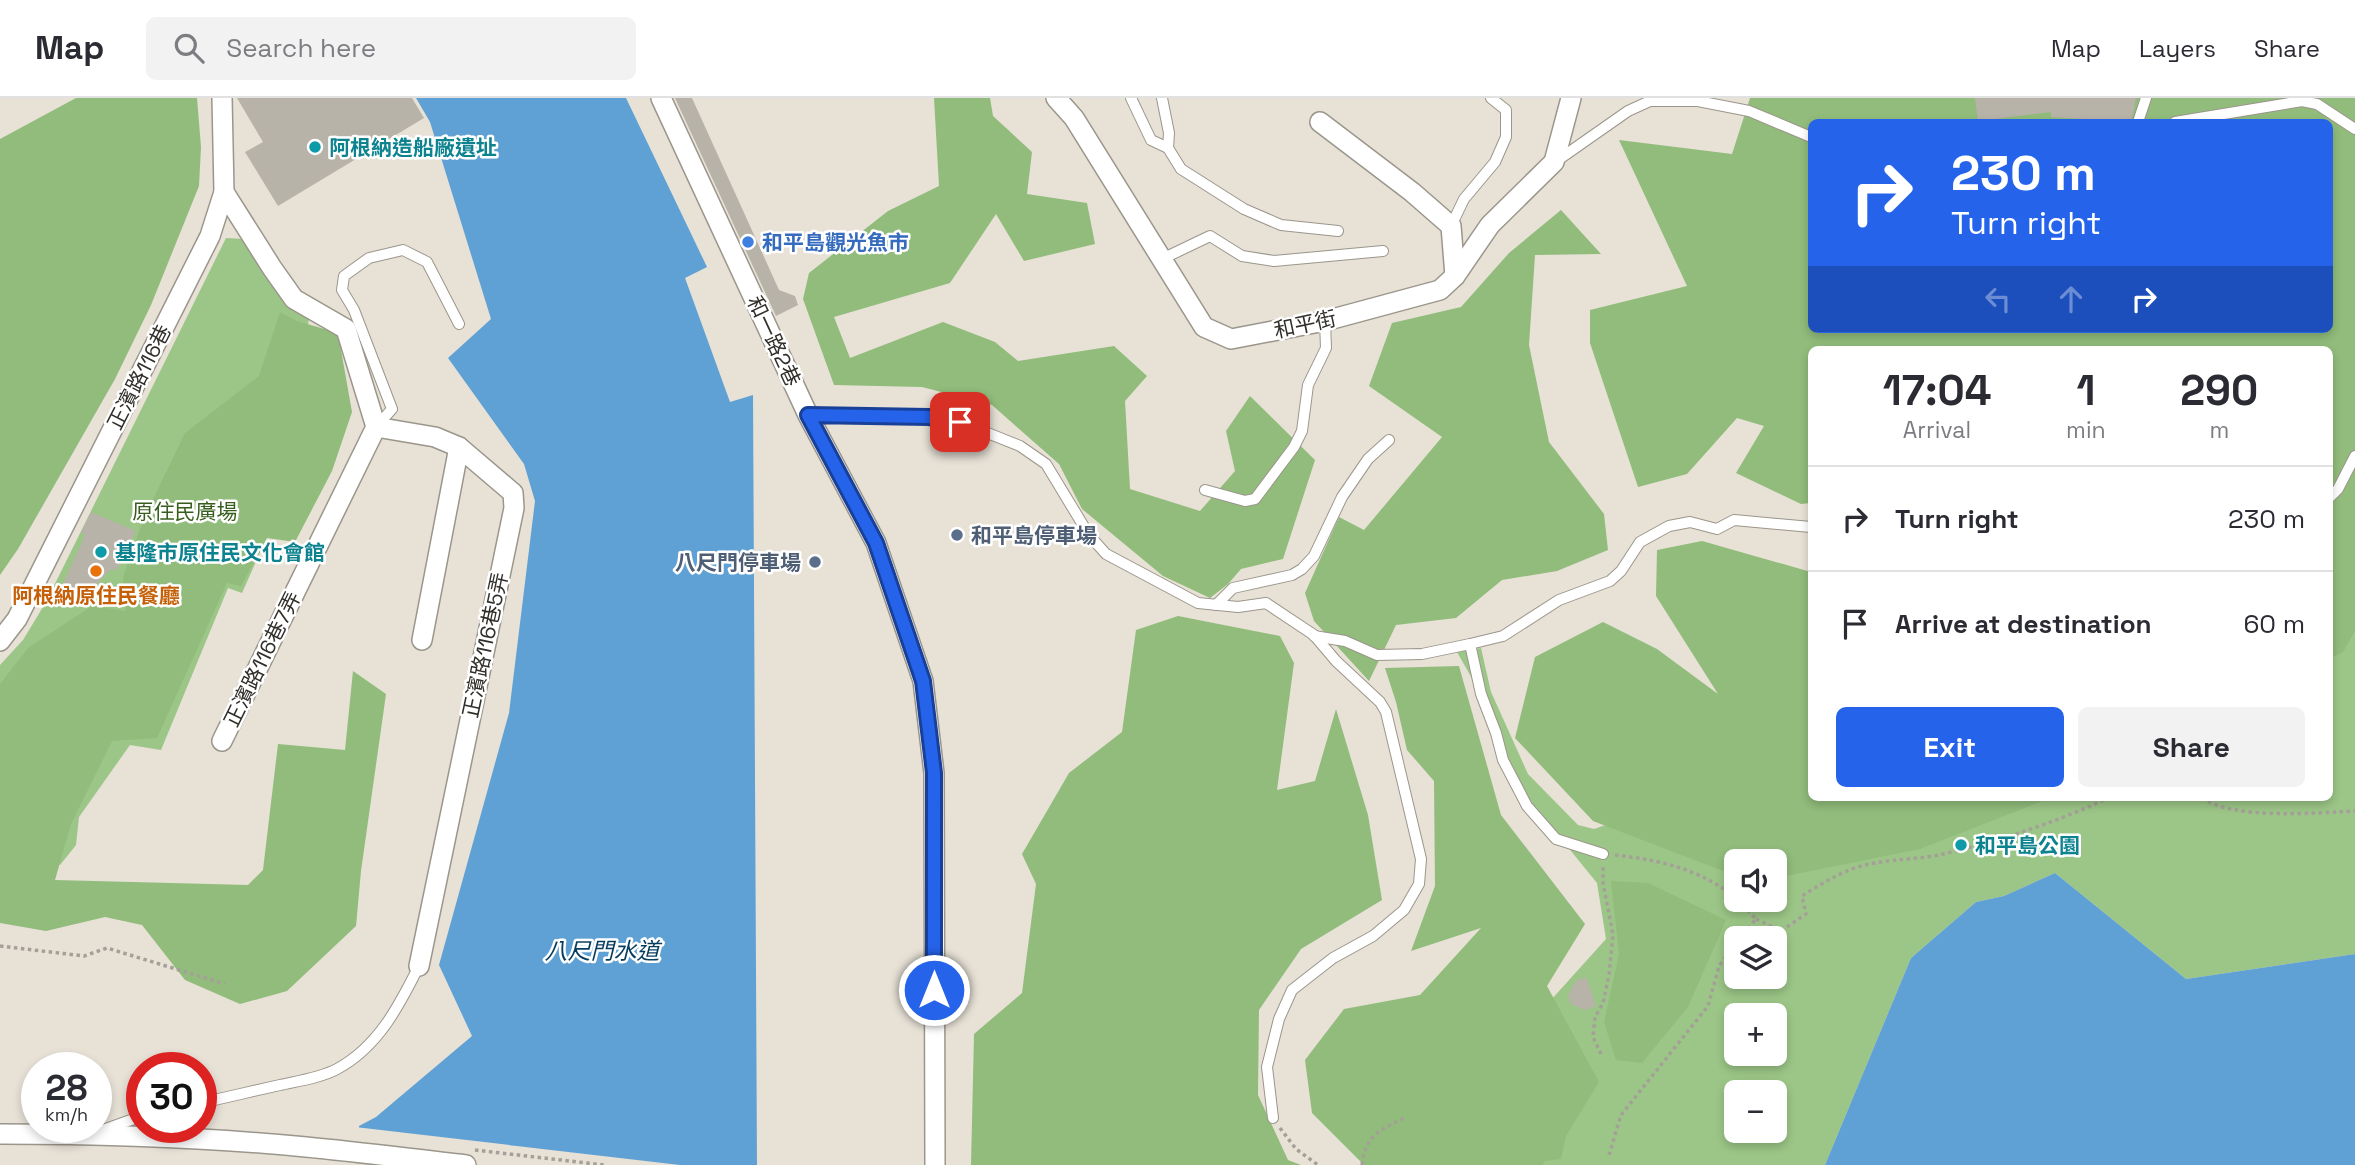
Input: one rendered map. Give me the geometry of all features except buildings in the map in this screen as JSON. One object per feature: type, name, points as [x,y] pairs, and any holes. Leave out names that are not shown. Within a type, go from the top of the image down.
[{"type":"street","name":"正濱路116巷","points":[[0,641],[18,619],[210,236],[224,192],[222,98]]},
{"type":"street","name":"和一路2巷","points":[[661,98],[808,415],[876,543],[923,681],[934,773],[935,1165]]},
{"type":"street","name":"和平街","points":[[1056,98],[1074,118],[1203,327],[1231,339],[1325,321],[1440,290],[1455,276],[1490,225],[1554,162]]},
{"type":"street","points":[[1554,162],[1571,98]]},
{"type":"street","points":[[1320,122],[1412,192],[1451,226],[1455,276]]},
{"type":"street","points":[[224,192],[271,268],[294,299],[346,329],[376,427]]},
{"type":"street","name":"正濱路116巷5弄","points":[[376,427],[435,437],[459,447],[513,493],[514,508],[419,966]]},
{"type":"street","name":"正濱路116巷7弄","points":[[222,741],[376,427]]},
{"type":"street","points":[[422,640],[459,447]]},
{"type":"street","points":[[0,1134],[21,1134]]},
{"type":"street","points":[[112,1135],[304,1147],[466,1165]]},
{"type":"lane","points":[[1131,98],[1151,140],[1168,148],[1181,169],[1244,209],[1281,225],[1338,232]]},
{"type":"lane","points":[[1162,98],[1169,133],[1168,148]]},
{"type":"lane","points":[[1451,226],[1464,199],[1495,162],[1506,137],[1506,110],[1491,98]]},
{"type":"lane","points":[[2139,119],[2146,98]]},
{"type":"lane","points":[[1554,162],[1628,111],[1650,101],[1698,101],[1749,111],[1808,136]]},
{"type":"lane","points":[[2193,119],[2302,101],[2317,104],[2355,129]]},
{"type":"lane","points":[[1162,260],[1210,236],[1242,256],[1275,261],[1382,251]]},
{"type":"lane","points":[[376,427],[392,409],[354,310],[342,290],[344,276],[369,258],[403,250],[427,262],[459,324]]},
{"type":"lane","points":[[1205,490],[1245,501],[1255,499],[1294,447],[1302,431],[1308,385],[1326,348],[1325,321]]},
{"type":"lane","points":[[808,415],[929,417],[960,422],[1020,446],[1046,464],[1089,534],[1106,554],[1198,603],[1238,607],[1266,603],[1314,635],[1336,661],[1380,702],[1386,712],[1421,859],[1419,884],[1404,910],[1373,936],[1333,958],[1292,990],[1279,1019],[1267,1067],[1273,1118]]},
{"type":"lane","points":[[1216,605],[1233,589],[1292,575],[1302,569],[1314,556],[1342,497],[1368,459],[1389,440]]},
{"type":"lane","points":[[2333,494],[2355,456]]},
{"type":"lane","points":[[1314,635],[1345,641],[1377,655],[1422,654],[1503,636],[1559,600],[1610,581],[1621,571],[1640,542],[1669,526],[1690,522],[1717,529],[1734,520],[1808,527]]},
{"type":"lane","points":[[1470,643],[1481,694],[1503,760],[1527,806],[1556,839],[1603,854]]},
{"type":"lane","name":"正濱路116巷5弄","points":[[217,1099],[335,1070],[357,1055],[384,1027],[398,1007],[419,966]]},
{"type":"path","points":[[1749,912],[1755,919],[1781,931],[1806,914],[1802,896],[1832,877],[1872,863],[1940,854],[2012,834],[2101,801]]},
{"type":"path","points":[[2210,801],[2232,810],[2304,813],[2355,811]]},
{"type":"path","points":[[1601,1054],[1593,1037],[1595,1017],[1603,1003],[1613,935],[1603,883],[1603,854],[1666,862],[1718,883],[1724,888]]},
{"type":"path","points":[[1749,926],[1755,919]]},
{"type":"path","points":[[0,946],[84,956],[107,948],[225,984]]},
{"type":"path","points":[[1609,1155],[1621,1115],[1709,1006],[1719,966],[1724,959]]},
{"type":"path","points":[[1273,1118],[1296,1149],[1318,1165]]},
{"type":"path","points":[[1362,1165],[1364,1149],[1375,1132],[1404,1118]]},
{"type":"green space","points":[[76,98],[197,98],[201,147],[199,186],[151,305],[115,379],[18,549],[0,575],[0,139]]},
{"type":"green space","points":[[934,98],[990,98],[993,116],[1032,152],[1027,194],[1087,203],[1095,244],[1024,261],[996,214],[950,283],[834,317],[850,358],[943,322],[995,342],[1018,361],[1114,346],[1147,376],[1125,401],[1130,489],[1200,511],[1235,471],[1226,431],[1250,396],[1315,460],[1283,559],[1241,569],[1210,598],[1163,576],[1082,509],[1059,464],[992,405],[922,387],[834,385],[803,299],[809,273],[888,211],[939,186]]},
{"type":"green space","points":[[1750,98],[2355,98],[2355,631],[2343,652],[2333,657],[2333,346],[1808,346],[1808,503],[1801,504],[1736,473],[1764,426],[1737,418],[1687,474],[1638,487],[1590,343],[1590,310],[1687,286],[1619,140],[1732,154]]},
{"type":"green space","points":[[1561,210],[1601,254],[1535,255],[1529,345],[1549,442],[1604,514],[1608,550],[1557,571],[1502,580],[1456,618],[1396,625],[1369,681],[1314,621],[1305,593],[1339,517],[1364,530],[1442,437],[1369,386],[1392,323],[1461,307],[1509,253]]},
{"type":"green space","name":"原住民廣場","points":[[226,238],[244,239],[288,301],[309,319],[275,519],[242,593],[228,588],[161,750],[130,745],[79,817],[76,845],[60,865],[0,847],[0,665],[23,640],[46,602]]},
{"type":"green space","points":[[280,312],[297,321],[338,333],[352,412],[332,471],[295,542],[267,538],[241,586],[227,583],[157,738],[112,741],[71,824],[55,880],[248,885],[263,870],[278,744],[345,750],[353,671],[386,694],[356,926],[287,991],[240,1004],[185,980],[142,925],[105,917],[46,931],[0,923],[0,684],[28,648],[92,606],[126,611],[123,577],[144,518],[185,433],[259,376]]},
{"type":"green space","points":[[1702,541],[1808,571],[1808,801],[2042,801],[1920,849],[1787,876],[1787,849],[1724,849],[1724,871],[1593,821],[1515,738],[1535,657],[1603,622],[1657,649],[1718,694],[1656,596],[1657,550]]},
{"type":"green space","name":"和平島公園","points":[[2355,546],[2355,954],[2186,979],[2055,873],[2004,896],[1976,902],[1911,958],[1825,1165],[1402,1165],[1606,939],[1597,883],[1506,771],[1474,682],[1457,652],[1481,648],[1491,692],[1528,774],[1578,825],[1594,829],[1808,754],[1808,801],[2333,801],[2333,583]]},
{"type":"green space","points":[[1178,616],[1280,636],[1294,663],[1277,790],[1315,781],[1336,709],[1368,815],[1382,900],[1301,949],[1259,1010],[1258,1095],[1288,1160],[1301,1165],[971,1165],[974,1034],[1022,993],[1036,884],[1022,854],[1069,773],[1122,732],[1136,630]]},
{"type":"green space","points":[[1459,666],[1501,815],[1585,924],[1547,986],[1599,1082],[1566,1136],[1561,1159],[1544,1161],[1543,1165],[1364,1165],[1312,1113],[1305,1060],[1344,1009],[1420,995],[1481,928],[1411,951],[1435,886],[1434,781],[1407,750],[1385,668]]},
{"type":"green space","points":[[1611,881],[1648,883],[1726,920],[1688,1007],[1642,1063],[1616,1060],[1604,1022],[1619,954]]},
{"type":"water","name":"八尺門水道","points":[[416,98],[626,98],[707,267],[685,278],[730,402],[753,395],[757,1165],[366,1165],[359,1149],[359,1126],[376,1117],[472,1036],[439,965],[509,713],[535,501],[524,464],[448,358],[491,319],[430,122]]},
{"type":"water","points":[[2055,873],[2186,979],[2355,954],[2355,1165],[1825,1165],[1911,958],[1976,902],[2004,896]]},
{"type":"pier","points":[[355,1127],[680,1165],[362,1165],[355,1149]]},
{"type":"place","name":"阿根納造船廠遺址","points":[[315,147]]},
{"type":"place","name":"和平島觀光魚市","points":[[748,242]]},
{"type":"place","name":"和平島停車場","points":[[957,535]]},
{"type":"place","name":"基隆市原住民文化會館","points":[[101,552]]},
{"type":"place","name":"八尺門停車場","points":[[815,562]]},
{"type":"place","name":"阿根納原住民餐廳","points":[[96,571]]},
{"type":"place","name":"和平島公園","points":[[1961,845]]},
{"type":"route","points":[[934,990],[934,773],[923,681],[876,543],[808,415],[929,417],[960,422]]}]
